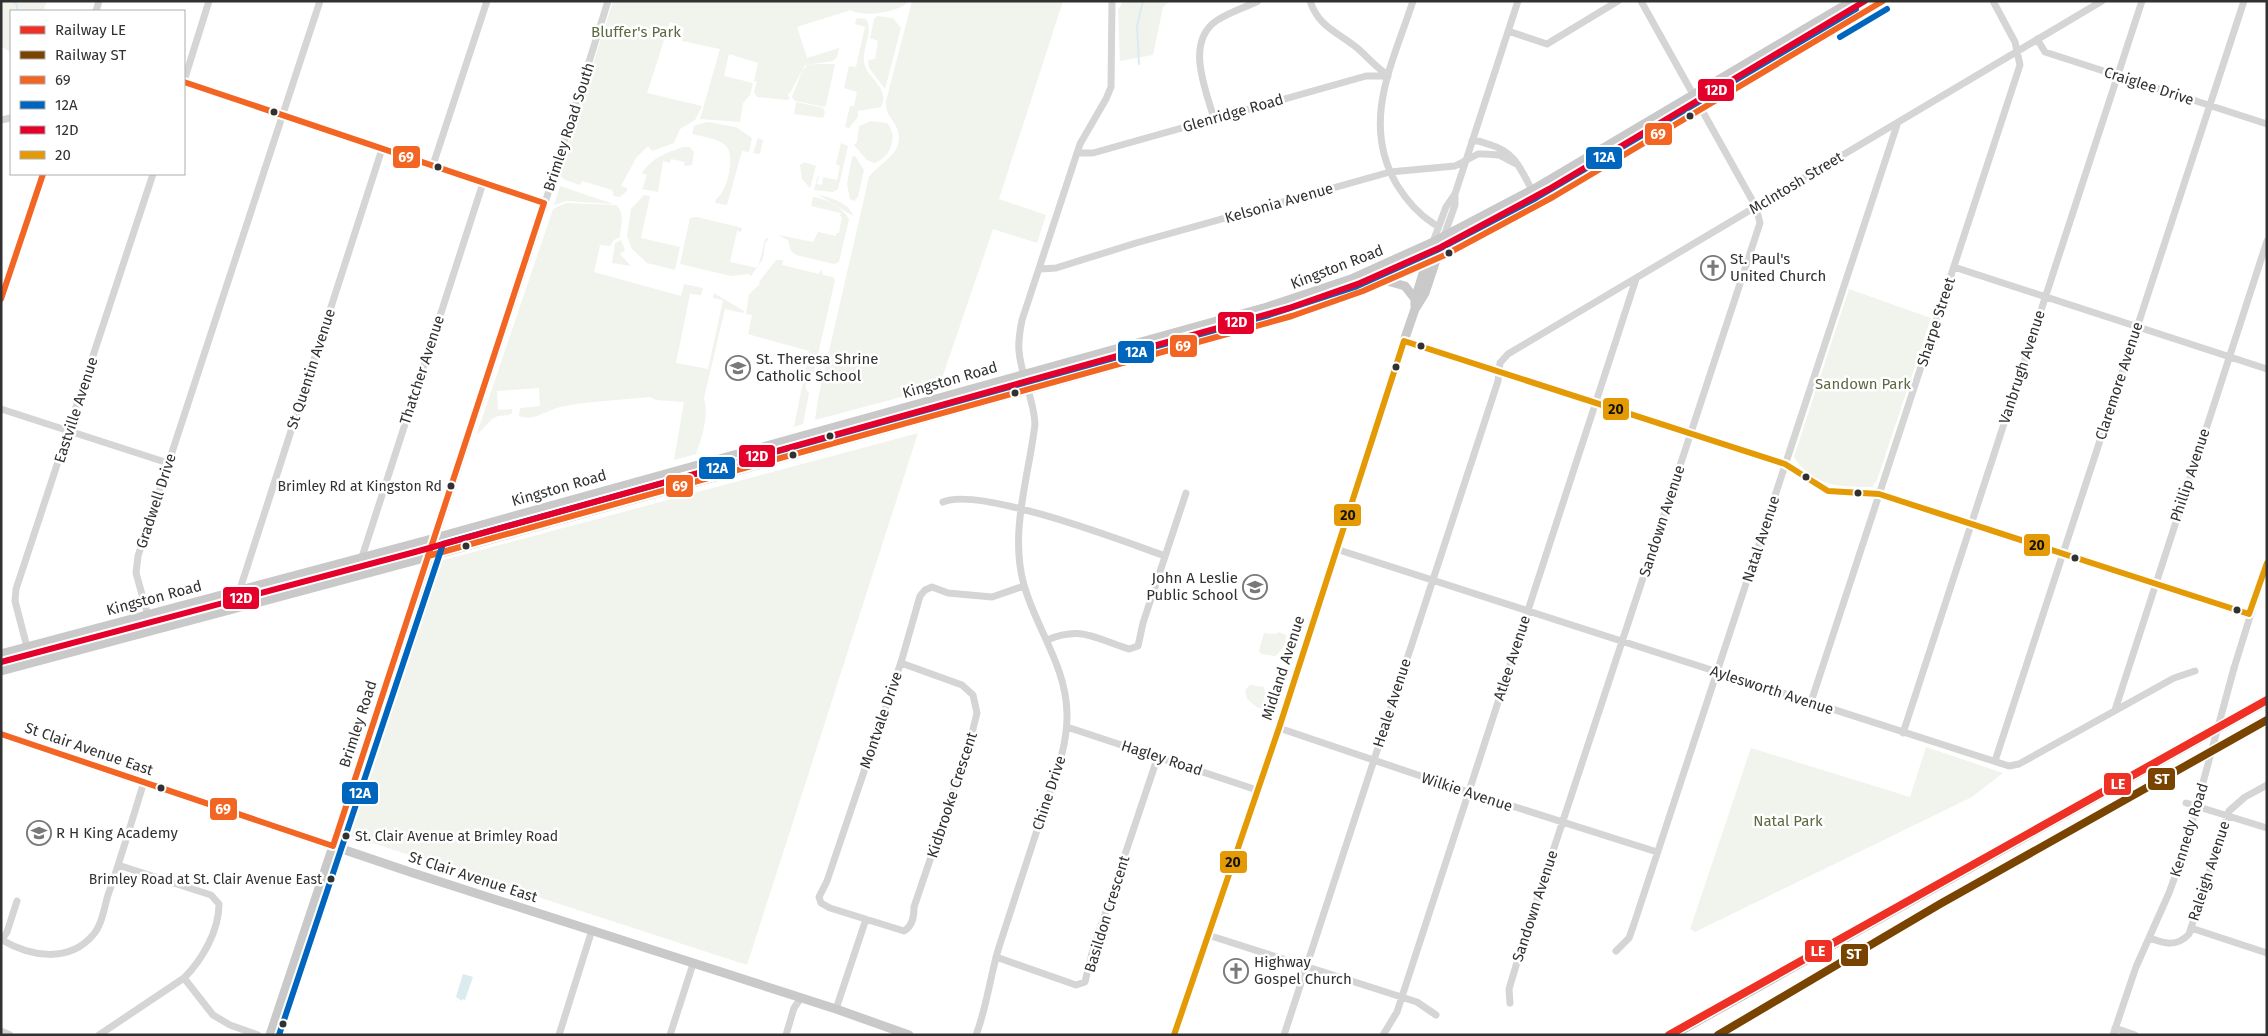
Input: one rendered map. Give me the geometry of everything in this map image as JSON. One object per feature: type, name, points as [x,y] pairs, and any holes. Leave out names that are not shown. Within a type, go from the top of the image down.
[{"type":"main road","name":"Kingston Road","points":[[1,654],[436,537],[1266,307],[1351,279],[1433,242],[1532,190],[1852,1]]},
{"type":"main road","name":"Kingston Road","points":[[1,671],[428,556],[1292,316],[1386,282],[1435,260],[1553,198],[1883,1]]},
{"type":"main road","name":"Midland Avenue","points":[[1174,1035],[1279,728],[1404,340],[1415,309],[1425,293],[1444,236]]},
{"type":"main road","name":"Midland Avenue","points":[[1415,309],[1415,298],[1433,242]]},
{"type":"main road","points":[[1386,282],[1405,286],[1415,298]]},
{"type":"main road","name":"Brimley Road","points":[[270,1035],[428,556],[436,537]]},
{"type":"main road","name":"St Clair Avenue East","points":[[1,734],[333,846],[836,1009],[909,1035]]},
{"type":"street","points":[[185,78],[209,1]]},
{"type":"street","points":[[282,116],[320,1]]},
{"type":"street","points":[[433,165],[487,1]]},
{"type":"street","name":"Brimley Road South","points":[[436,537],[608,1]]},
{"type":"street","name":"Chine Drive","points":[[976,1035],[983,1016],[988,986],[996,957],[1057,770],[1067,727],[1064,685],[1024,586],[1018,549],[1022,508],[1035,424],[1034,412],[1023,374],[1019,351],[1020,328],[1077,153],[1111,87],[1112,1]]},
{"type":"street","points":[[1214,119],[1199,66],[1199,54],[1205,34],[1213,23],[1224,15],[1258,1]]},
{"type":"street","points":[[1310,1],[1316,14],[1328,29],[1354,45],[1378,69],[1388,76]]},
{"type":"street","points":[[1413,1],[1388,76],[1379,115],[1382,148],[1390,172],[1408,201],[1434,224]]},
{"type":"street","name":"Midland Avenue","points":[[1433,242],[1446,207],[1455,194],[1518,1]]},
{"type":"street","points":[[1508,30],[1547,44],[1618,1]]},
{"type":"street","name":"Sandown Avenue","points":[[1510,1003],[1509,989],[1760,224],[1756,207],[1642,1]]},
{"type":"street","points":[[1992,1],[2018,51]]},
{"type":"street","name":"McIntosh Street","points":[[1498,371],[1500,362],[1508,354],[2102,1]]},
{"type":"street","name":"Vanbrugh Avenue","points":[[1902,733],[2142,1]]},
{"type":"street","name":"Claremore Avenue","points":[[1995,761],[2244,1]]},
{"type":"street","name":"Craiglee Drive","points":[[2037,40],[2045,52],[2267,124]]},
{"type":"street","name":"Sharpe Street","points":[[1811,702],[2020,65],[2018,51]]},
{"type":"street","name":"Glenridge Road","points":[[1077,153],[1096,152],[1366,76],[1388,76]]},
{"type":"street","points":[[185,81],[282,116],[544,203]]},
{"type":"street","name":"Gradwell Drive","points":[[152,630],[136,573],[137,565],[168,463],[282,116]]},
{"type":"street","name":"Natal Avenue","points":[[1616,951],[1629,938],[1898,122]]},
{"type":"street","points":[[1472,141],[1480,140],[1505,150],[1518,165],[1532,190]]},
{"type":"street","name":"St Quentin Avenue","points":[[240,589],[382,149]]},
{"type":"street","name":"Kelsonia Avenue","points":[[1040,269],[1056,268],[1136,243],[1390,172],[1455,166],[1478,154],[1504,157],[1518,165]]},
{"type":"street","points":[[1,300],[43,175]]},
{"type":"street","name":"Eastville Avenue","points":[[27,647],[15,601],[16,589],[153,175]]},
{"type":"street","name":"Thatcher Avenue","points":[[362,556],[483,183]]},
{"type":"street","name":"Midland Avenue","points":[[1444,236],[1455,206],[1455,194]]},
{"type":"street","name":"Phillip Avenue","points":[[2114,710],[2267,241]]},
{"type":"street","points":[[1954,267],[2267,369]]},
{"type":"street","name":"Atlee Avenue","points":[[1383,1035],[1394,1020],[1636,279]]},
{"type":"street","points":[[1404,340],[1785,464],[1828,491],[1837,494],[1879,494],[2250,614]]},
{"type":"street","name":"Heale Avenue","points":[[1284,1035],[1498,381],[1498,371]]},
{"type":"street","points":[[1,409],[168,463]]},
{"type":"street","points":[[1047,640],[1066,633],[1078,632],[1105,639],[1129,649],[1138,646],[1143,623],[1186,494]]},
{"type":"street","points":[[943,502],[956,499],[1012,505],[1165,556]]},
{"type":"street","name":"Aylesworth Avenue","points":[[1336,549],[1902,733],[2010,766],[2019,764],[2174,678],[2195,671]]},
{"type":"street","name":"Kennedy Road","points":[[2114,1032],[2136,967],[2150,938],[2185,849],[2234,668],[2267,562]]},
{"type":"street","name":"Montvale Drive","points":[[866,919],[826,906],[819,897],[827,881],[901,663],[920,596],[927,588],[936,588],[948,593],[992,597],[1024,586]]},
{"type":"street","name":"Kidbrooke Crescent","points":[[866,919],[898,931],[904,931],[909,928],[976,721],[976,704],[969,689],[951,680],[901,663]]},
{"type":"street","name":"Hagley Road","points":[[1067,727],[1257,790]]},
{"type":"street","name":"Wilkie Avenue","points":[[1279,728],[1468,792],[1657,852]]},
{"type":"street","name":"Basildon Crescent","points":[[996,957],[1076,985],[1085,982],[1092,953],[1158,756]]},
{"type":"street","points":[[18,901],[2,940],[35,954],[53,955],[70,951],[85,942],[94,933],[99,924],[144,782]]},
{"type":"street","name":"Raleigh Avenue","points":[[2150,938],[2169,944],[2184,940],[2191,928],[2227,815],[2231,808],[2245,797],[2267,784]]},
{"type":"street","points":[[2186,803],[2267,828]]},
{"type":"street","points":[[101,1034],[184,978],[193,969],[206,949],[219,914],[219,904],[211,895],[118,865]]},
{"type":"street","points":[[836,1009],[866,919]]},
{"type":"street","points":[[2191,928],[2267,953]]},
{"type":"street","points":[[559,1035],[592,930]]},
{"type":"street","points":[[1208,935],[1425,1006],[1436,1015]]},
{"type":"street","points":[[670,1035],[693,964]]},
{"type":"street","points":[[184,978],[213,1015],[230,1026],[258,1035]]},
{"type":"street","points":[[786,1035],[794,1008],[801,998]]},
{"type":"street","points":[[1,1031],[10,1035]]},
{"type":"street","points":[[2114,1032],[2135,1035]]},
{"type":"green space","points":[[1,1],[47,1],[43,10],[10,10],[10,52],[1,46]]},
{"type":"green space","name":"Bluffer's Park","points":[[613,1],[909,1],[905,5],[890,11],[864,14],[851,10],[797,27],[807,58],[839,48],[837,57],[833,61],[805,65],[790,93],[787,94],[790,98],[788,100],[757,97],[754,92],[757,81],[754,82],[758,63],[729,54],[724,76],[753,83],[750,95],[743,103],[740,122],[700,119],[720,49],[682,41],[684,28],[670,22],[647,93],[702,106],[695,120],[680,129],[674,143],[652,151],[648,146],[636,158],[621,186],[627,188],[627,191],[620,197],[614,196],[612,190],[582,181],[580,185],[565,180],[558,174]]},
{"type":"green space","points":[[912,1],[1063,1],[999,199],[1046,215],[1037,243],[993,229],[939,387],[815,420],[818,399],[869,177],[891,155],[899,143],[899,135],[896,126],[887,112],[886,101]]},
{"type":"green space","points":[[1123,1],[1170,1],[1163,7],[1153,55],[1120,61],[1118,10]]},
{"type":"green space","points":[[877,16],[893,18],[901,28],[885,89],[869,68],[868,60],[875,59],[878,41],[870,38],[874,19]]},
{"type":"green space","points":[[857,18],[866,19],[868,24],[869,29],[864,62],[869,74],[881,89],[883,100],[881,107],[858,111],[858,117],[849,128],[845,127],[850,106],[854,106],[857,92],[844,88],[849,66],[856,67],[865,27],[855,24]]},
{"type":"green space","points":[[835,64],[824,107],[795,101],[792,97],[802,71],[807,65]]},
{"type":"green space","points":[[796,102],[823,108],[825,112],[823,118],[794,114]]},
{"type":"green space","points":[[871,121],[887,123],[891,128],[892,134],[891,146],[888,152],[880,161],[874,163],[867,160],[854,145],[857,142],[859,126]]},
{"type":"green space","points":[[707,122],[736,127],[752,138],[749,152],[742,151],[727,205],[715,203],[727,182],[730,166],[729,151],[719,141],[692,134],[694,126]]},
{"type":"green space","points":[[758,138],[763,140],[760,154],[753,153]]},
{"type":"green space","points":[[841,143],[848,146],[838,189],[833,192],[814,190],[818,176],[817,184],[822,185],[823,177],[837,180],[840,166],[836,164]]},
{"type":"green space","points":[[683,147],[690,147],[694,152],[692,165],[684,166],[685,162],[671,159],[670,163],[663,161],[658,192],[642,189],[647,175],[642,173],[646,168],[660,156]]},
{"type":"green space","points":[[855,156],[864,170],[858,197],[854,201],[850,199],[847,184],[852,157]]},
{"type":"green space","points":[[804,162],[816,166],[810,188],[802,179],[800,165]]},
{"type":"green space","points":[[560,186],[613,204],[567,201],[554,205]]},
{"type":"green space","points":[[817,194],[833,199],[848,207],[853,216]]},
{"type":"green space","points":[[644,195],[650,196],[641,238],[680,247],[675,270],[647,263],[632,249],[627,236],[631,209]]},
{"type":"green space","points":[[813,197],[833,204],[843,211],[849,219],[839,262],[834,264],[796,255],[791,251],[788,240],[778,235],[813,242],[818,232],[836,236],[836,233],[839,233],[841,213],[811,206]]},
{"type":"green space","points":[[566,203],[616,205],[621,212],[620,237],[614,240],[610,246],[600,245],[594,272],[681,296],[684,284],[703,288],[701,295],[690,294],[676,363],[708,369],[723,300],[713,298],[714,293],[744,311],[743,313],[725,309],[704,398],[705,419],[696,454],[674,460],[684,402],[656,400],[650,397],[571,405],[555,408],[529,418],[519,416],[520,408],[540,406],[539,388],[497,391],[498,410],[512,409],[512,413],[492,419],[477,433],[553,209]]},
{"type":"green space","points":[[697,217],[742,228],[741,232],[737,231],[730,262],[757,268],[751,276],[749,274],[731,276],[680,264],[690,218]]},
{"type":"green space","points":[[769,238],[765,244],[763,259],[759,265],[765,239]]},
{"type":"green space","points":[[621,240],[625,250],[620,254],[631,266],[612,263],[615,243]]},
{"type":"green space","points":[[776,260],[783,260],[782,265],[819,274],[821,269],[823,275],[833,277],[835,280],[813,376],[806,386],[809,393],[803,424],[794,427],[809,351],[748,334],[752,315],[746,314],[749,294],[760,284],[759,282]]},
{"type":"green space","name":"Sandown Park","points":[[1849,289],[1931,318],[1877,480],[1872,487],[1849,487],[1819,480],[1802,467],[1794,457]]},
{"type":"green space","points":[[918,433],[747,965],[348,835],[440,561]]},
{"type":"green space","points":[[1278,632],[1286,635],[1285,644],[1281,650],[1275,656],[1261,654],[1259,650],[1264,633],[1276,634]]},
{"type":"green space","points":[[1250,685],[1264,687],[1265,693],[1262,707],[1258,708],[1247,699],[1245,690]]},
{"type":"green space","name":"Natal Park","points":[[1926,747],[2003,773],[1972,797],[1695,932],[1690,929],[1751,748],[1910,797]]},
{"type":"shaded area","points":[[463,974],[473,977],[465,1000],[462,999],[462,1001],[456,997]]},
{"type":"waterway","points":[[13,1],[17,5],[17,10]]},
{"type":"waterway","points":[[1139,64],[1137,26],[1143,1]]},
{"type":"railway","points":[[1678,1035],[2267,704]]},
{"type":"rail line","name":"LE","points":[[1669,1035],[2267,700]]},
{"type":"rail line","name":"ST","points":[[1718,1035],[1940,904],[2267,720]]},
{"type":"transit line","name":"12D","points":[[1,662],[415,552],[1289,308],[1360,283],[1441,247],[1549,189],[1865,1]]},
{"type":"transit line","name":"69","points":[[428,556],[1292,316],[1363,291],[1445,255],[1553,197],[1883,1]]},
{"type":"transit line","name":"12A","points":[[279,1035],[443,544],[1269,315],[1355,287],[1437,250],[1536,198],[1856,9]]},
{"type":"transit line","name":"12A","points":[[1840,37],[1887,9]]},
{"type":"transit line","name":"69","points":[[1,734],[333,846],[544,203],[185,82]]},
{"type":"transit line","name":"69","points":[[1,299],[43,175]]},
{"type":"transit line","name":"20","points":[[1404,341],[1785,464],[1828,491],[1879,494],[2249,614]]},
{"type":"transit line","name":"20","points":[[1174,1035],[1279,728],[1404,341]]},
{"type":"transit line","name":"20","points":[[2249,614],[2267,563]]},
{"type":"place","name":"St. Paul's United Church","points":[[1713,268]]},
{"type":"place","name":"St. Theresa Shrine Catholic School","points":[[738,368]]},
{"type":"place","name":"Brimley Rd at Kingston Rd","points":[[451,486]]},
{"type":"place","name":"John A Leslie Public School","points":[[1255,587]]},
{"type":"place","name":"R H King Academy","points":[[39,833]]},
{"type":"place","name":"St. Clair Avenue at Brimley Road","points":[[346,836]]},
{"type":"place","name":"Brimley Road at St. Clair Avenue East","points":[[331,879]]},
{"type":"place","name":"Highway Gospel Church","points":[[1236,971]]}]
